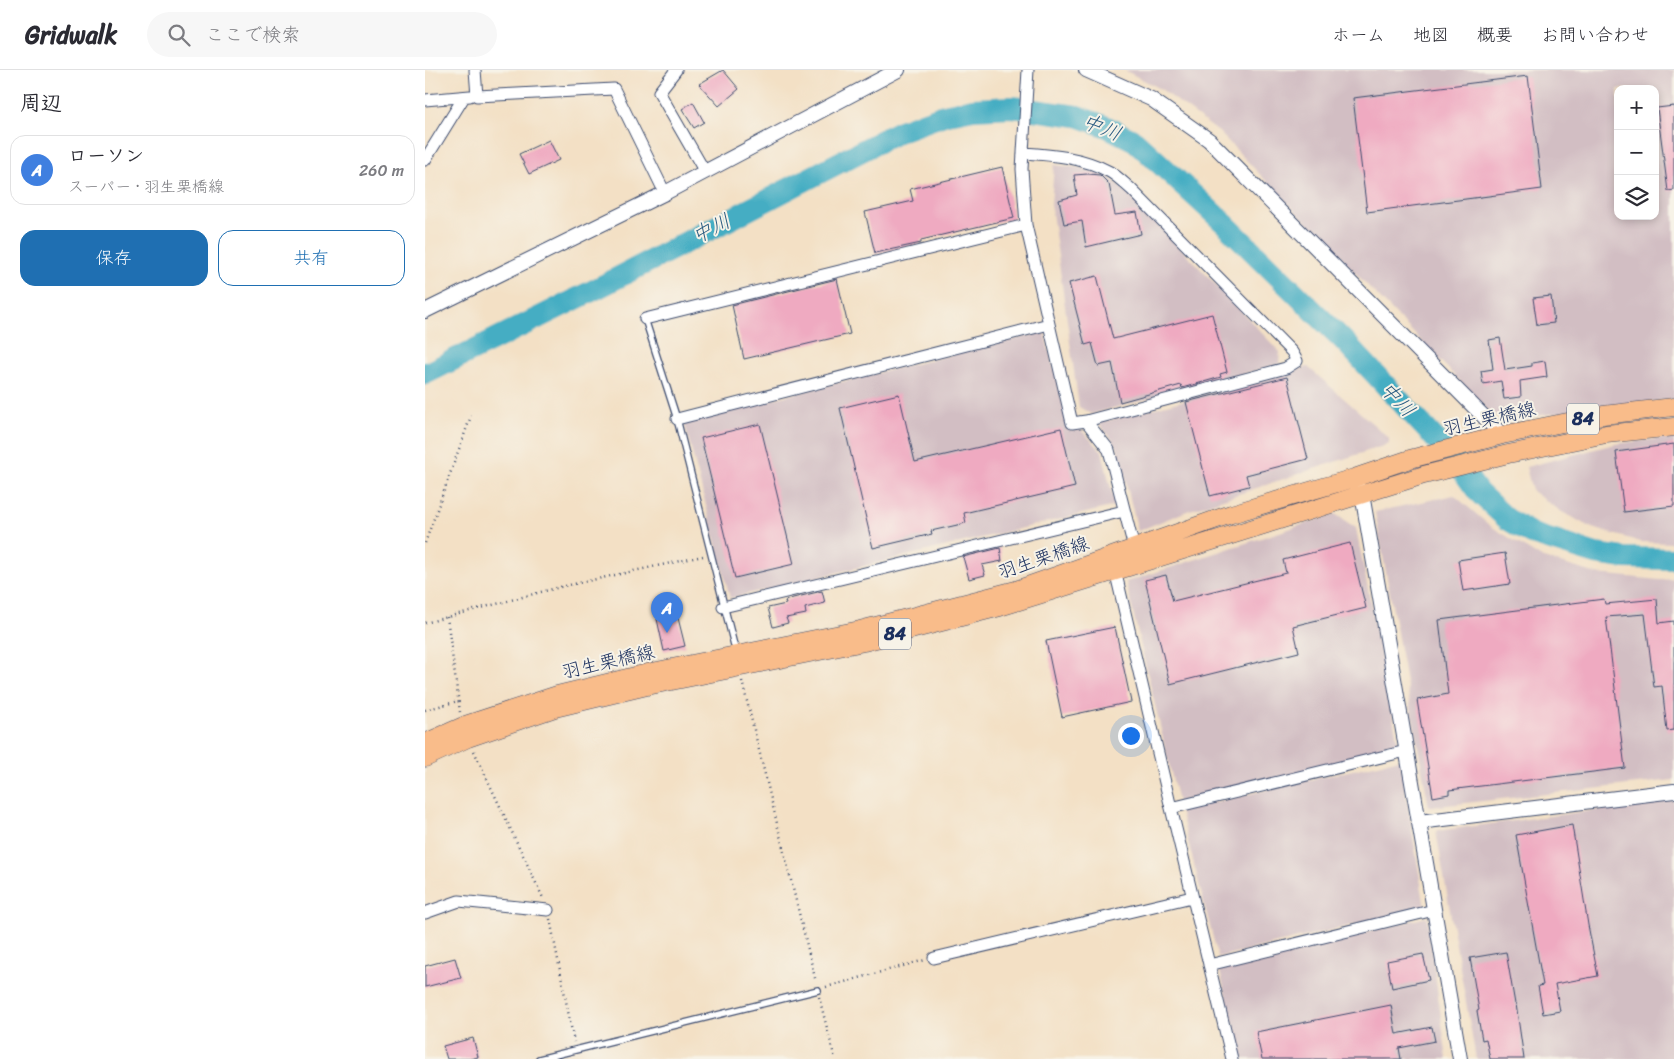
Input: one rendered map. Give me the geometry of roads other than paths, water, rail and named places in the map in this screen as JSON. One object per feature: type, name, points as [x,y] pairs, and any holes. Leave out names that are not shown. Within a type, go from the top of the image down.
[{"type":"main road","name":"羽生栗橋線","points":[[425,743],[462,727],[557,694],[652,672],[864,642],[991,609],[1115,570],[1358,486],[1410,459],[1497,437],[1603,415],[1674,407]]},
{"type":"main road","name":"羽生栗橋線","points":[[425,758],[468,738],[555,708],[1016,590],[1231,514],[1358,486],[1424,475],[1508,454],[1606,434],[1674,427]]},
{"type":"street","points":[[475,70],[477,96]]},
{"type":"street","points":[[676,70],[659,92],[705,172]]},
{"type":"street","points":[[425,311],[665,193],[898,70]]},
{"type":"street","points":[[1086,70],[1151,99],[1209,140],[1497,437]]},
{"type":"street","points":[[1023,153],[1080,160],[1110,172],[1131,189],[1292,352],[1297,361],[1286,368],[1086,421],[1072,423],[1026,226],[1023,153],[1028,71]]},
{"type":"street","points":[[425,100],[614,89],[665,193]]},
{"type":"street","points":[[425,160],[465,97]]},
{"type":"street","points":[[645,319],[1026,226]]},
{"type":"street","points":[[677,419],[1049,324]]},
{"type":"street","points":[[1086,421],[1109,450],[1134,548]]},
{"type":"street","points":[[1358,486],[1460,1059]]},
{"type":"street","points":[[723,607],[1124,511]]},
{"type":"street","points":[[1115,570],[1232,1059]]},
{"type":"street","points":[[1171,808],[1406,751]]},
{"type":"street","points":[[1419,822],[1674,791]]},
{"type":"street","points":[[934,958],[1192,897]]},
{"type":"street","points":[[425,913],[459,901],[548,910]]},
{"type":"street","points":[[1209,965],[1434,910]]},
{"type":"lane","points":[[645,319],[677,419],[738,661]]},
{"type":"lane","points":[[539,1059],[817,990]]},
{"type":"waterway","name":"中川","points":[[425,374],[596,289],[900,131],[944,115],[973,109],[1012,107],[1077,116],[1107,127],[1135,141],[1225,224],[1346,343],[1455,460],[1478,492],[1507,519],[1532,534],[1596,554],[1624,558],[1674,559]]},
{"type":"place","name":"ローソン","points":[[667,633]]}]
